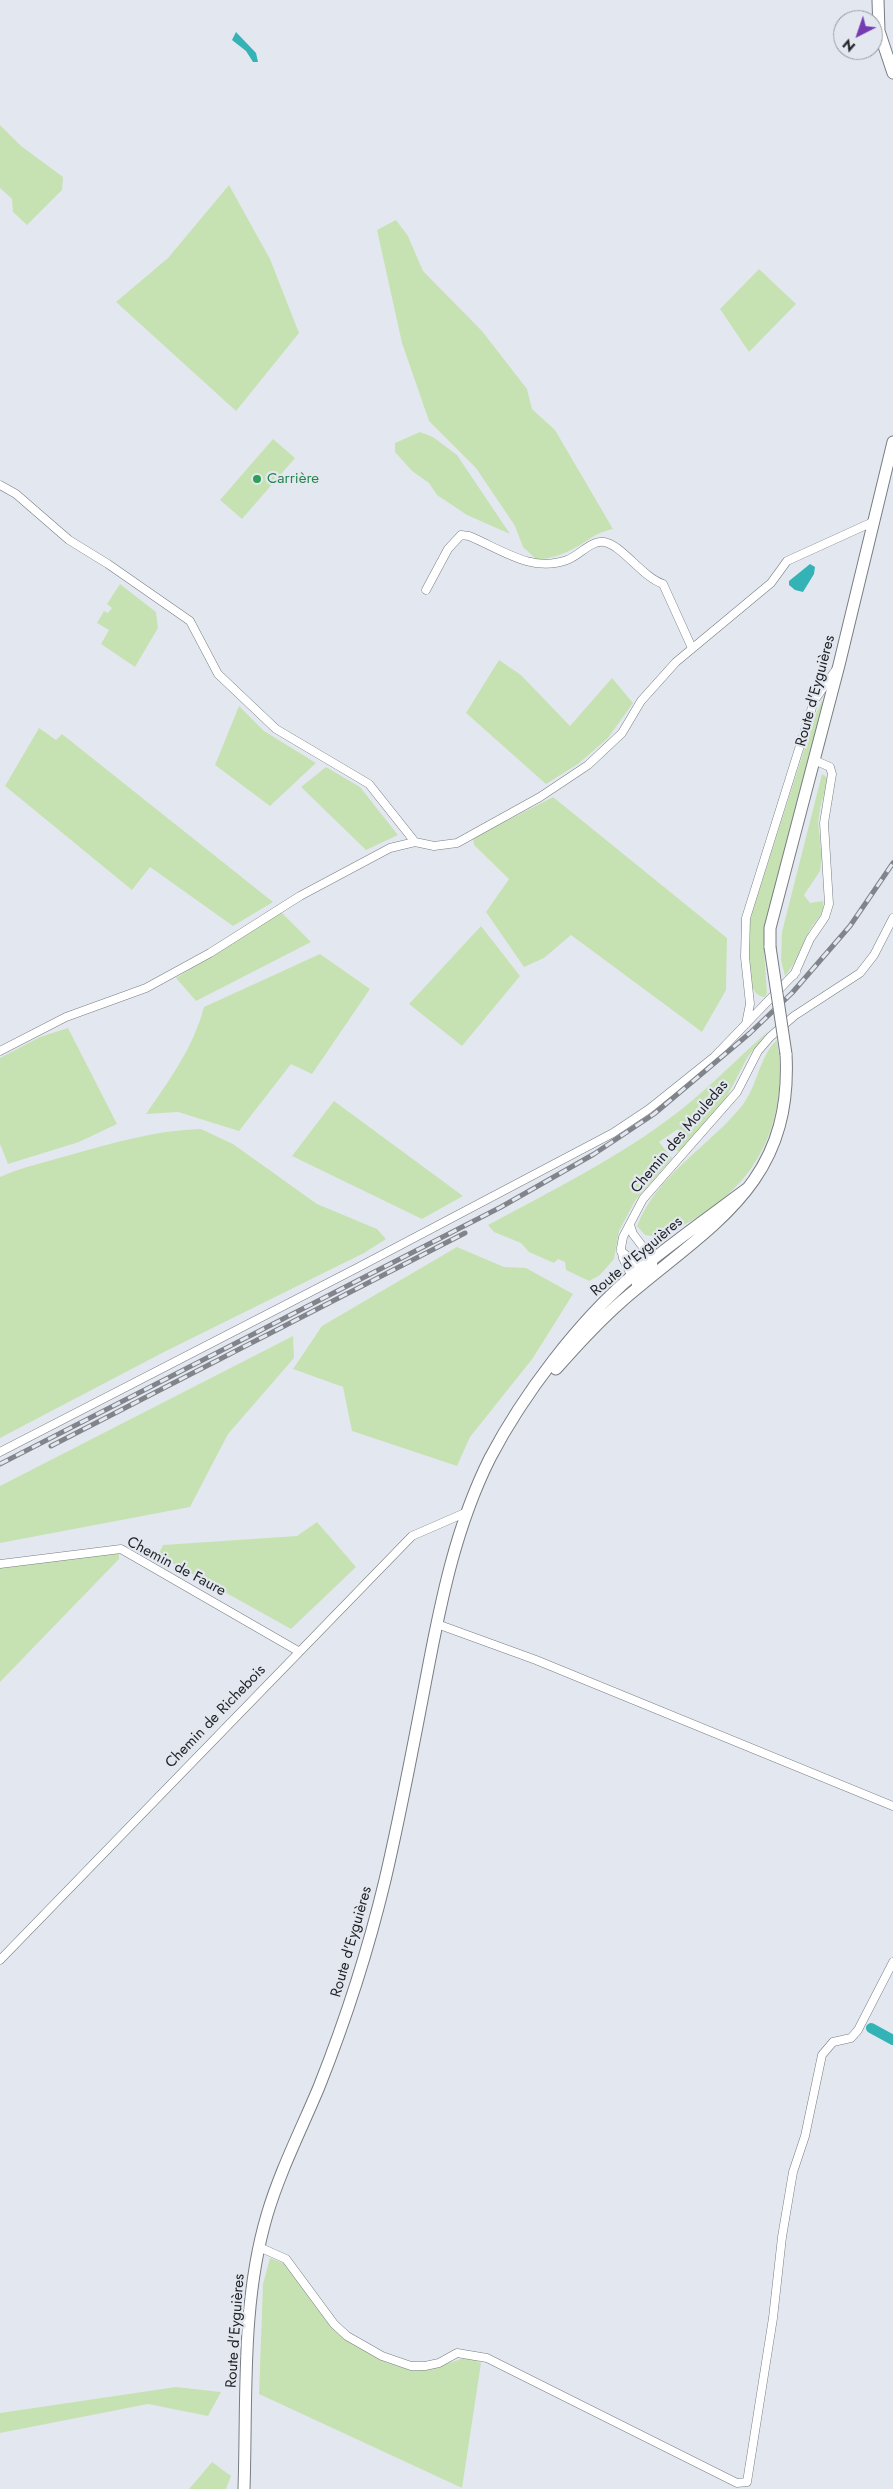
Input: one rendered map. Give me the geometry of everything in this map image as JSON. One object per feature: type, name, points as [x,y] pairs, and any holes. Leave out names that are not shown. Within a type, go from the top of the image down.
[{"type":"main road","points":[[878,0],[879,31],[893,73]]},
{"type":"main road","name":"Route d'Eyguières","points":[[520,1409],[586,1335],[623,1300],[730,1210],[764,1166],[785,1111],[787,1090],[786,1054],[770,947],[770,928],[839,665],[893,442]]},
{"type":"main road","name":"Route d'Eyguières","points":[[244,2489],[249,2328],[253,2283],[259,2247],[279,2178],[318,2088],[363,1965],[404,1796],[437,1624],[453,1553],[467,1512],[491,1458],[520,1409],[568,1341],[632,1276],[649,1265],[748,1188]]},
{"type":"street","points":[[0,485],[16,494],[69,540],[108,564],[190,621],[218,674],[276,728],[369,784],[415,842]]},
{"type":"street","points":[[0,1051],[66,1017],[146,988],[210,953],[300,896],[390,848],[415,842],[434,846],[457,843],[540,797],[588,765],[622,733],[641,701],[676,662],[771,584],[787,561],[875,521]]},
{"type":"street","points":[[426,590],[448,549],[461,535],[469,536],[518,559],[534,564],[566,561],[592,545],[607,542],[651,580],[663,584],[692,648]]},
{"type":"street","points":[[745,1027],[750,1004],[745,957],[746,918],[814,701],[839,665]]},
{"type":"street","points":[[0,1452],[357,1268],[613,1133],[649,1109],[707,1063],[759,1012],[781,994],[796,972],[810,939],[825,917],[829,904],[824,823],[832,774],[830,767],[814,760]]},
{"type":"street","name":"Chemin des Mouledas","points":[[621,1250],[622,1237],[630,1226],[643,1199],[668,1169],[717,1118],[737,1092],[758,1051],[794,1016],[860,973],[874,955],[893,918]]},
{"type":"street","points":[[630,1226],[649,1265]]},
{"type":"street","points":[[621,1250],[649,1265],[663,1268]]},
{"type":"street","points":[[621,1250],[632,1276]]},
{"type":"street","points":[[586,1335],[604,1311],[649,1265]]},
{"type":"street","name":"Chemin de Richebois","points":[[0,1960],[298,1651],[412,1536],[467,1512]]},
{"type":"street","name":"Chemin de Faure","points":[[0,1564],[121,1549],[298,1651]]},
{"type":"street","points":[[437,1624],[536,1660],[893,1806]]},
{"type":"street","points":[[259,2247],[286,2259],[334,2324],[348,2336],[382,2356],[410,2366],[425,2366],[439,2363],[457,2353],[488,2358],[738,2483],[747,2482],[774,2318],[782,2237],[793,2172],[805,2136],[822,2055],[833,2042],[851,2038],[858,2030],[893,1962]]},
{"type":"green space","points":[[0,125],[21,146],[63,177],[62,190],[27,225],[13,212],[12,199],[0,188]]},
{"type":"green space","points":[[229,185],[270,259],[299,333],[236,411],[116,302],[168,258]]},
{"type":"green space","points":[[396,220],[408,236],[423,271],[482,331],[527,389],[532,409],[555,430],[613,529],[596,535],[563,554],[537,560],[523,547],[515,526],[476,468],[429,421],[402,343],[377,230]]},
{"type":"green space","points":[[759,269],[796,304],[749,352],[720,309]]},
{"type":"green space","points":[[420,432],[433,437],[457,455],[510,534],[467,515],[437,495],[429,483],[412,471],[395,452],[395,443]]},
{"type":"green space","name":"Carrière","points":[[273,439],[295,458],[242,519],[220,500]]},
{"type":"green space","points":[[120,584],[156,612],[158,628],[135,667],[101,644],[109,630],[97,623],[104,611],[108,613],[112,608],[107,604]]},
{"type":"green space","points":[[499,660],[521,675],[570,726],[612,678],[633,703],[608,738],[578,764],[546,784],[466,713]]},
{"type":"green space","points":[[822,700],[824,703],[768,912],[764,952],[767,993],[765,997],[757,994],[752,986],[749,975],[748,936],[751,916],[815,716]]},
{"type":"green space","points":[[239,706],[264,731],[316,763],[270,806],[215,765]]},
{"type":"green space","points":[[39,728],[56,740],[62,734],[273,902],[233,926],[150,867],[132,890],[5,786]]},
{"type":"green space","points":[[326,767],[360,787],[398,835],[366,850],[301,787]]},
{"type":"green space","points":[[822,774],[828,778],[828,782],[821,804],[818,823],[822,857],[820,871],[804,895],[810,903],[823,901],[823,909],[807,934],[794,963],[785,976],[781,960],[782,932]]},
{"type":"green space","points":[[553,797],[727,938],[726,990],[702,1032],[571,935],[544,958],[524,967],[486,912],[509,879],[474,845],[473,838]]},
{"type":"green space","points":[[281,912],[311,942],[196,1001],[176,978]]},
{"type":"green space","points":[[481,926],[520,976],[462,1046],[409,1004]]},
{"type":"green space","points":[[320,954],[370,989],[312,1074],[291,1064],[239,1131],[178,1112],[146,1114],[187,1050],[204,1007]]},
{"type":"green space","points":[[68,1028],[117,1124],[79,1142],[8,1164],[0,1144],[0,1058],[40,1037]]},
{"type":"green space","points":[[768,1031],[747,1058],[722,1106],[679,1151],[669,1149],[680,1132],[678,1129],[659,1142],[672,1158],[635,1201],[619,1231],[614,1259],[600,1275],[589,1281],[566,1270],[565,1262],[558,1259],[554,1263],[529,1252],[521,1243],[494,1232],[488,1225],[586,1172],[633,1144],[701,1093]]},
{"type":"green space","points":[[777,1040],[780,1068],[774,1121],[765,1145],[752,1167],[736,1187],[715,1205],[691,1221],[657,1236],[645,1235],[637,1226],[646,1208],[670,1176],[728,1122],[741,1107],[747,1099],[766,1054]]},
{"type":"green space","points":[[334,1101],[463,1196],[422,1219],[292,1156]]},
{"type":"green space","points":[[201,1129],[233,1144],[317,1204],[377,1229],[386,1239],[364,1253],[164,1352],[0,1438],[0,1177],[34,1165],[135,1138]]},
{"type":"green space","points":[[457,1247],[504,1267],[526,1268],[573,1294],[533,1358],[470,1437],[457,1466],[352,1431],[343,1387],[293,1369],[322,1326]]},
{"type":"green space","points":[[293,1336],[294,1358],[228,1434],[190,1507],[0,1543],[0,1486]]},
{"type":"green space","points":[[317,1522],[356,1567],[291,1629],[158,1555],[163,1545],[297,1536]]},
{"type":"green space","points":[[119,1553],[119,1559],[0,1682],[0,1568]]},
{"type":"green space","points":[[270,2258],[288,2265],[330,2324],[355,2345],[388,2363],[415,2371],[434,2368],[467,2357],[481,2363],[462,2488],[259,2394],[263,2284]]},
{"type":"green space","points":[[176,2387],[221,2392],[208,2416],[148,2404],[0,2433],[0,2413]]},
{"type":"green space","points":[[212,2462],[231,2476],[226,2489],[189,2489]]},
{"type":"water","points":[[236,32],[256,53],[258,62],[253,62],[246,51],[232,40]]},
{"type":"water","points":[[810,564],[815,567],[814,574],[803,592],[795,590],[789,585],[789,581]]},
{"type":"waterway","points":[[871,2028],[893,2040]]},
{"type":"railway","points":[[0,1464],[501,1207],[594,1154],[654,1114],[750,1033],[792,993],[850,926],[893,863]]},
{"type":"railway","points":[[51,1446],[465,1233]]},
{"type":"place","name":"Carrière","points":[[257,479]]}]
